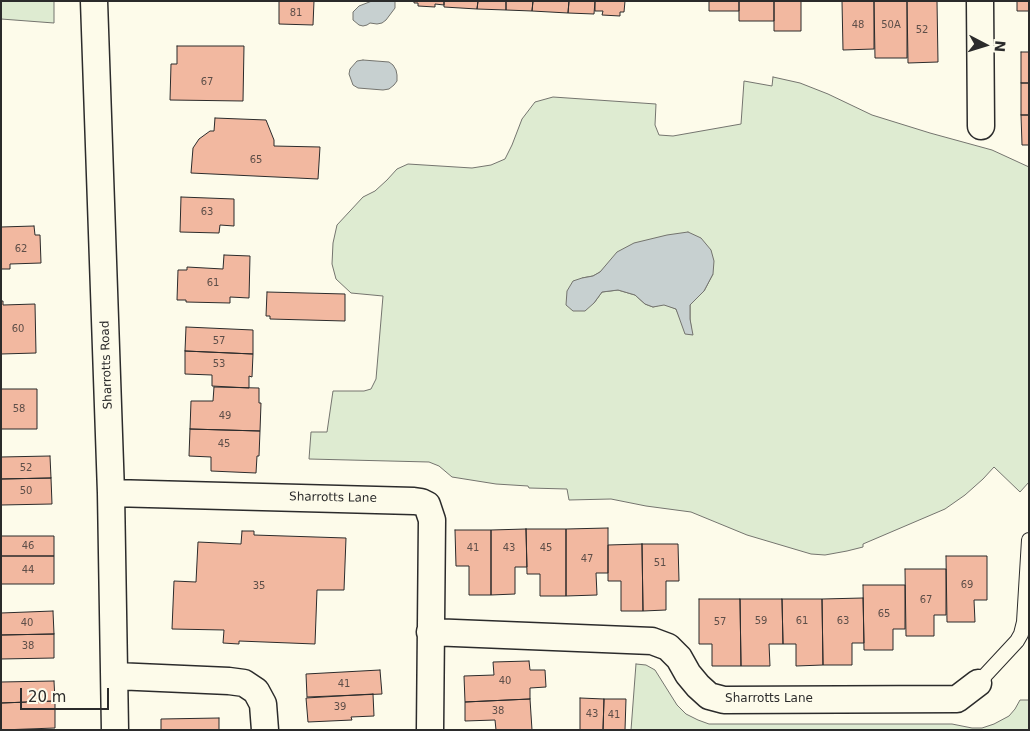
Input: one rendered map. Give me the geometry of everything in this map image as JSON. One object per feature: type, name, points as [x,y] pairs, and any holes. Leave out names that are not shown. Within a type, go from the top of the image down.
[{"type":"street","name":"Sharrotts Road","points":[[94,1],[111,493],[115,730]]},
{"type":"street","points":[[980,1],[981,126]]},
{"type":"street","name":"Sharrotts Lane","points":[[111,493],[421,502],[427,505],[432,520],[430,730]]},
{"type":"street","name":"Sharrotts Lane","points":[[430,632],[652,641],[668,647],[679,658],[688,674],[698,686],[709,696],[724,700],[957,699],[978,683]]},
{"type":"street","points":[[115,676],[244,683],[256,691],[263,704],[265,730]]},
{"type":"lane","points":[[978,683],[1017,641],[1021,634],[1024,622],[1029,540]]},
{"type":"green space","points":[[1,1],[54,1],[54,23],[1,19]]},
{"type":"green space","points":[[773,77],[800,83],[872,115],[992,150],[1029,167],[1029,482],[1020,492],[994,467],[965,495],[945,509],[863,544],[863,547],[825,555],[811,554],[747,535],[691,512],[611,499],[569,500],[567,489],[529,488],[528,486],[496,484],[452,477],[439,466],[429,462],[309,459],[311,432],[327,432],[333,391],[364,391],[371,389],[376,379],[383,296],[351,293],[336,279],[332,264],[333,243],[337,225],[363,197],[375,191],[397,169],[408,164],[472,168],[491,165],[505,159],[522,119],[535,102],[553,97],[656,104],[655,125],[659,135],[673,136],[741,124],[744,81],[772,86]],"holes":[[[608,264],[713,274],[704,291],[690,305],[692,335],[681,320],[676,309],[664,304],[653,307],[645,304],[635,295],[618,290],[602,292],[594,303],[582,278],[593,276]]]},
{"type":"green space","points":[[636,664],[646,665],[655,670],[677,705],[686,714],[709,724],[952,724],[982,728],[1009,716],[1020,700],[1029,700],[1029,730],[631,730]]},
{"type":"shaded area","points":[[372,1],[395,1],[395,8],[382,23],[359,25],[353,20],[353,12],[359,6]]},
{"type":"shaded area","points":[[357,61],[389,62],[396,70],[397,81],[389,89],[383,90],[358,88],[353,85],[349,74],[350,69]]},
{"type":"shaded area","points":[[688,232],[701,238],[711,250],[714,261],[713,274],[704,291],[690,305],[693,335],[685,334],[676,309],[664,305],[653,307],[645,304],[635,295],[618,290],[602,292],[585,311],[573,311],[566,305],[567,291],[573,281],[593,276],[600,272],[617,252],[634,243]]},
{"type":"building","points":[[279,1],[314,1],[313,25],[279,24]]},
{"type":"building","points":[[414,1],[444,1],[444,5],[435,4],[435,7],[418,6],[418,3],[414,3]]},
{"type":"building","points":[[444,1],[478,1],[477,9],[444,7]]},
{"type":"building","points":[[478,1],[506,1],[506,10],[477,9]]},
{"type":"building","points":[[506,1],[533,1],[532,11],[506,10]]},
{"type":"building","points":[[533,1],[569,1],[568,13],[532,11]]},
{"type":"building","points":[[569,1],[595,1],[594,14],[568,13]]},
{"type":"building","points":[[595,1],[625,1],[624,12],[620,12],[620,16],[602,15],[603,11],[595,11]]},
{"type":"building","points":[[709,1],[739,1],[739,11],[709,11]]},
{"type":"building","points":[[739,1],[774,1],[774,21],[739,21]]},
{"type":"building","points":[[774,1],[801,1],[801,31],[774,31]]},
{"type":"building","points":[[842,1],[874,1],[874,49],[843,50]]},
{"type":"building","points":[[874,1],[907,1],[907,58],[875,58]]},
{"type":"building","points":[[907,1],[937,1],[938,62],[908,63]]},
{"type":"building","points":[[1017,1],[1029,1],[1029,11],[1017,11]]},
{"type":"building","points":[[177,46],[244,46],[243,101],[170,100],[171,64],[177,64]]},
{"type":"building","points":[[1021,52],[1029,52],[1029,83],[1021,83]]},
{"type":"building","points":[[1021,83],[1029,83],[1029,115],[1021,115]]},
{"type":"building","points":[[1021,115],[1029,115],[1029,145],[1022,145]]},
{"type":"building","points":[[215,118],[266,120],[274,140],[274,146],[320,147],[318,179],[191,173],[193,148],[199,139],[210,131],[214,131]]},
{"type":"building","points":[[181,197],[234,199],[234,226],[220,225],[219,233],[180,232]]},
{"type":"building","points":[[34,226],[35,235],[40,235],[41,263],[10,264],[10,269],[1,269],[1,227]]},
{"type":"building","points":[[224,255],[250,256],[249,298],[230,297],[230,303],[177,300],[178,270],[187,270],[187,267],[223,269]]},
{"type":"building","points":[[267,292],[345,294],[345,321],[270,319],[270,316],[266,316]]},
{"type":"building","points":[[1,301],[3,301],[3,305],[35,304],[36,353],[1,354]]},
{"type":"building","points":[[186,327],[253,330],[253,354],[185,351]]},
{"type":"building","points":[[185,351],[253,354],[252,377],[249,376],[249,388],[212,386],[212,375],[185,374]]},
{"type":"building","points":[[214,387],[259,388],[259,403],[261,403],[260,431],[190,429],[191,401],[213,401]]},
{"type":"building","points":[[1,389],[37,389],[37,429],[1,429]]},
{"type":"building","points":[[190,429],[260,431],[256,473],[211,471],[211,457],[189,456]]},
{"type":"building","points":[[50,456],[51,478],[1,479],[1,457]]},
{"type":"building","points":[[51,478],[52,504],[1,505],[1,479]]},
{"type":"building","points":[[608,528],[608,573],[596,573],[597,595],[566,596],[566,529]]},
{"type":"building","points":[[526,529],[527,567],[515,567],[515,594],[491,595],[491,530]]},
{"type":"building","points":[[526,529],[566,529],[566,596],[540,596],[540,574],[527,574]]},
{"type":"building","points":[[455,530],[491,530],[491,595],[469,595],[469,566],[456,566]]},
{"type":"building","points":[[242,531],[254,531],[254,535],[346,538],[344,590],[317,590],[315,644],[239,641],[239,644],[223,643],[224,630],[172,629],[174,581],[196,582],[198,542],[241,544]]},
{"type":"building","points":[[1,536],[54,536],[54,556],[1,556]]},
{"type":"building","points":[[642,544],[643,611],[621,611],[621,581],[608,581],[608,545]]},
{"type":"building","points":[[642,544],[678,544],[679,581],[666,581],[666,610],[643,611]]},
{"type":"building","points":[[1,556],[54,556],[54,584],[1,584]]},
{"type":"building","points":[[946,556],[987,556],[987,600],[974,600],[975,622],[947,622]]},
{"type":"building","points":[[905,569],[946,569],[946,615],[934,615],[934,636],[906,636]]},
{"type":"building","points":[[863,585],[905,585],[905,629],[893,629],[893,650],[864,650]]},
{"type":"building","points":[[863,598],[864,643],[852,643],[852,665],[823,665],[822,599]]},
{"type":"building","points":[[699,599],[740,599],[741,666],[712,666],[712,644],[699,644]]},
{"type":"building","points":[[740,599],[782,599],[783,644],[769,644],[770,666],[741,666]]},
{"type":"building","points":[[782,599],[822,599],[823,665],[796,666],[796,644],[783,644]]},
{"type":"building","points":[[53,611],[54,634],[1,635],[1,613]]},
{"type":"building","points":[[54,634],[54,658],[1,659],[1,635]]},
{"type":"building","points":[[529,661],[530,670],[545,670],[546,687],[530,688],[530,699],[465,702],[464,676],[494,675],[493,662]]},
{"type":"building","points":[[380,670],[382,694],[307,697],[306,674]]},
{"type":"building","points":[[54,681],[55,701],[1,703],[1,682]]},
{"type":"building","points":[[373,694],[374,716],[351,717],[352,720],[308,722],[306,698]]},
{"type":"building","points":[[580,698],[604,699],[603,730],[580,730]]},
{"type":"building","points":[[530,699],[532,730],[496,730],[495,720],[465,721],[465,702]]},
{"type":"building","points":[[604,699],[626,699],[625,730],[603,730]]},
{"type":"building","points":[[55,701],[55,728],[1,730],[1,703]]},
{"type":"building","points":[[219,718],[219,730],[161,730],[161,719]]}]
